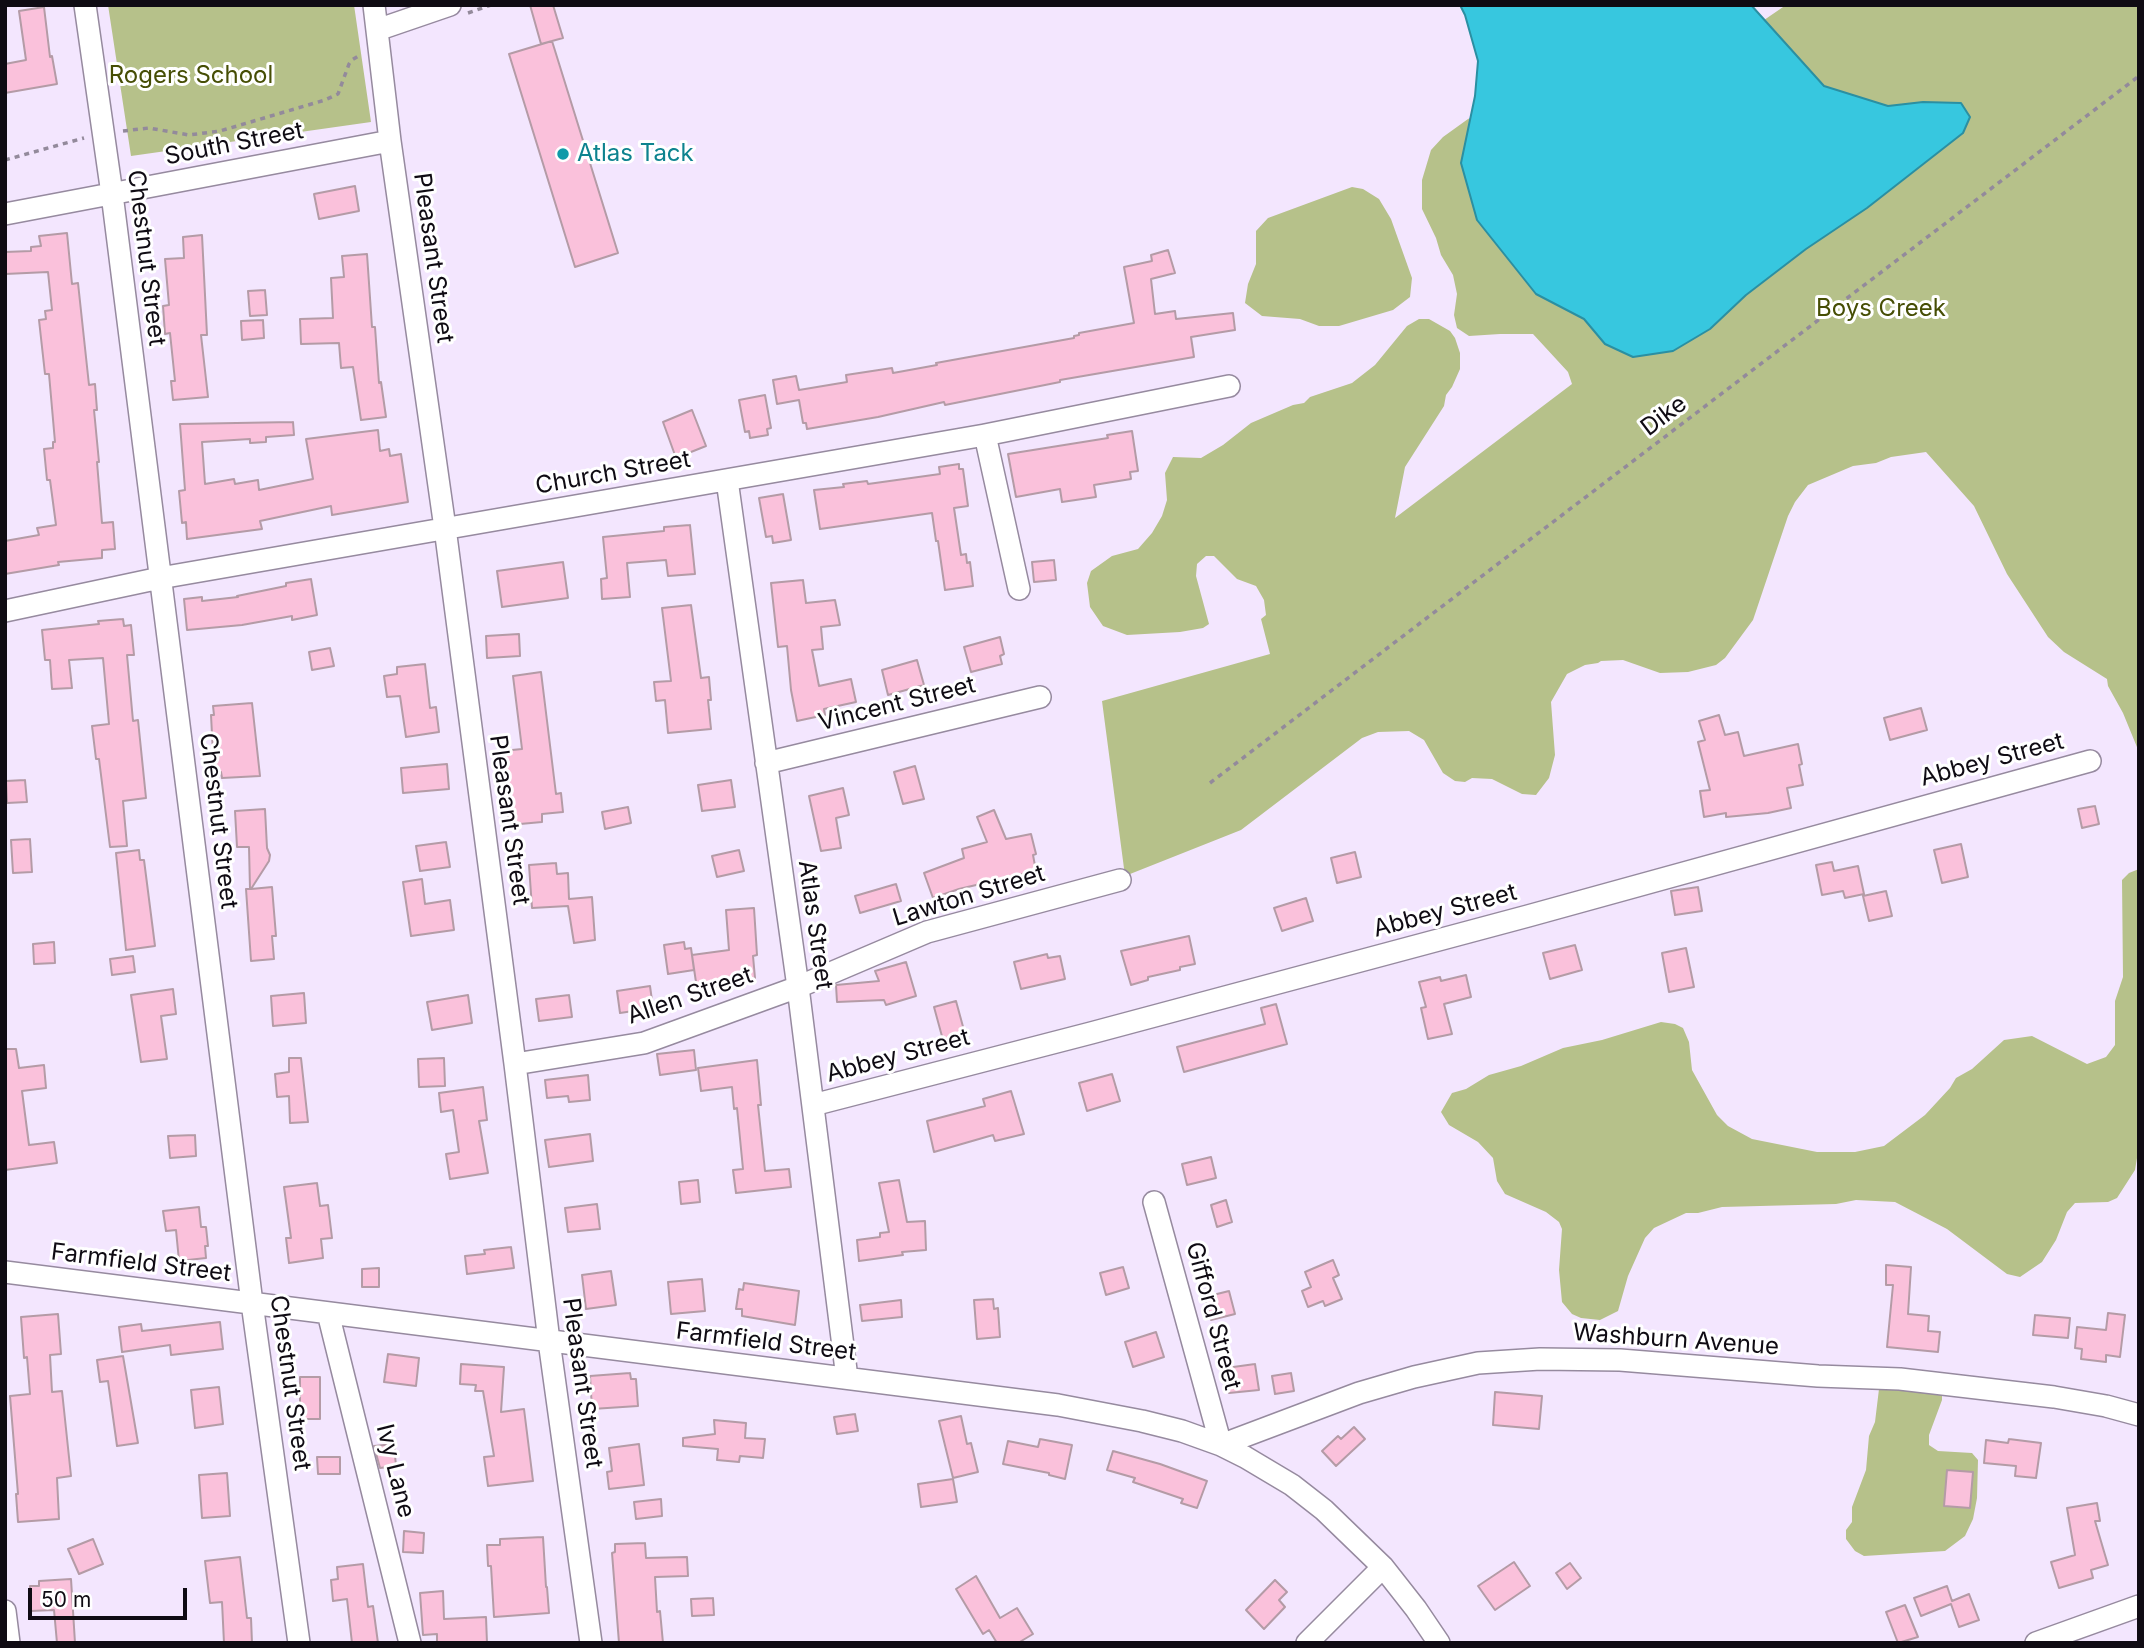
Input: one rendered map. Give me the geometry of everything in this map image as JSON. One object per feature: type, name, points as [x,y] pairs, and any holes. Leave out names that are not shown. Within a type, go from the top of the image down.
[{"type":"street","name":"Chestnut Street","points":[[85,5],[112,194],[252,1303],[299,1643]]},
{"type":"street","name":"Pleasant Street","points":[[374,5],[591,1643]]},
{"type":"street","points":[[377,30],[450,5]]},
{"type":"street","name":"South Street","points":[[5,214],[390,141]]},
{"type":"street","name":"Church Street","points":[[5,611],[160,578],[985,435],[1229,386]]},
{"type":"street","points":[[985,435],[1019,589]]},
{"type":"street","name":"Atlas Street","points":[[727,480],[798,987],[847,1378]]},
{"type":"street","name":"Vincent Street","points":[[766,763],[1041,697]]},
{"type":"street","name":"Abbey Street","points":[[813,1105],[1528,916],[2090,761]]},
{"type":"street","name":"Lawton Street","points":[[798,987],[927,932],[1120,880]]},
{"type":"street","name":"Allen Street","points":[[515,1064],[644,1043],[798,987]]},
{"type":"street","name":"Gifford Street","points":[[1154,1202],[1221,1445]]},
{"type":"street","name":"Farmfield Street","points":[[5,1272],[1100,1412],[1182,1431],[1245,1457],[1292,1485],[1324,1510],[1383,1567],[1439,1643]]},
{"type":"street","name":"Ivy Lane","points":[[328,1313],[411,1643]]},
{"type":"street","name":"Washburn Avenue","points":[[1221,1445],[1359,1393],[1414,1377],[1478,1363],[1540,1359],[1619,1360],[1818,1376],[1900,1379],[2054,1397],[2139,1415]]},
{"type":"street","points":[[1307,1643],[1383,1567]]},
{"type":"street","points":[[2036,1643],[2139,1606]]},
{"type":"street","points":[[5,1611],[9,1643]]},
{"type":"path","points":[[5,160],[102,133],[149,128],[189,135],[220,131],[336,96],[349,64],[356,57]]},
{"type":"path","name":"Dike","points":[[1209,783],[2139,76]]},
{"type":"green space","name":"Rogers School","points":[[108,5],[354,5],[371,122],[131,156]]},
{"type":"green space","name":"Boys Creek","points":[[1786,5],[2139,5],[2139,752],[2107,679],[2064,652],[2048,637],[2007,574],[1974,506],[1926,452],[1853,466],[1808,485],[1788,516],[1753,620],[1725,658],[1716,665],[1688,672],[1660,673],[1623,660],[1601,661],[1567,674],[1551,702],[1555,755],[1549,778],[1536,795],[1522,794],[1492,779],[1455,781],[1443,773],[1424,740],[1409,731],[1378,732],[1362,738],[1241,830],[1125,876],[1102,701],[1270,654],[1261,619],[1266,615],[1264,600],[1256,586],[1237,579],[1214,556],[1206,556],[1197,564],[1196,576],[1209,624],[1203,628],[1127,635],[1103,626],[1090,607],[1087,583],[1091,571],[1112,556],[1138,549],[1162,516],[1167,500],[1165,473],[1173,457],[1201,458],[1251,423],[1304,403],[1310,397],[1352,383],[1375,365],[1407,326],[1419,319],[1429,319],[1450,331],[1455,338],[1460,353],[1460,369],[1446,395],[1444,406],[1405,467],[1395,518],[1572,384],[1568,372],[1533,334],[1469,336],[1457,328],[1454,315],[1457,294],[1453,275],[1441,255],[1422,209],[1422,180],[1431,150],[1443,137],[1468,119],[1507,102],[1732,42]]},
{"type":"green space","points":[[1352,187],[1363,189],[1379,199],[1391,219],[1412,278],[1410,297],[1393,310],[1339,326],[1319,326],[1300,319],[1262,316],[1245,303],[1248,284],[1256,264],[1256,231],[1268,218]]},
{"type":"green space","points":[[2139,869],[2139,1146],[2135,1170],[2117,1198],[2108,1202],[2075,1203],[2067,1212],[2056,1240],[2042,1262],[2020,1277],[2007,1274],[1947,1229],[1895,1202],[1856,1200],[1836,1204],[1722,1207],[1686,1213],[1654,1228],[1645,1238],[1628,1276],[1618,1311],[1600,1320],[1581,1318],[1572,1314],[1562,1302],[1559,1270],[1562,1229],[1559,1222],[1546,1212],[1505,1194],[1497,1181],[1493,1158],[1478,1142],[1449,1125],[1441,1112],[1452,1093],[1466,1089],[1489,1075],[1521,1066],[1563,1048],[1602,1040],[1661,1022],[1683,1028],[1689,1042],[1692,1070],[1717,1115],[1728,1126],[1752,1139],[1817,1152],[1855,1152],[1884,1146],[1925,1115],[1956,1078],[1972,1069],[2004,1040],[2032,1036],[2087,1064],[2106,1057],[2115,1045],[2115,1001],[2123,977],[2122,880]]},
{"type":"green space","points":[[1879,1389],[1942,1390],[1942,1400],[1929,1435],[1929,1445],[1938,1451],[1972,1453],[1978,1460],[1977,1498],[1973,1519],[1965,1536],[1945,1551],[1864,1556],[1855,1551],[1846,1539],[1846,1530],[1852,1522],[1852,1507],[1866,1470],[1869,1436],[1875,1422]]},
{"type":"water","points":[[1460,5],[1751,5],[1824,86],[1888,106],[1923,102],[1961,103],[1970,117],[1963,133],[1867,208],[1806,249],[1746,295],[1710,329],[1673,351],[1633,357],[1605,344],[1584,319],[1536,294],[1477,220],[1461,163],[1475,96],[1478,61]]},
{"type":"building","points":[[530,5],[553,5],[563,38],[541,44]]},
{"type":"building","points":[[44,7],[50,57],[52,56],[57,84],[5,93],[5,64],[26,60],[19,11]]},
{"type":"building","name":"Atlas Tack","points":[[552,41],[618,253],[575,267],[509,54]]},
{"type":"building","points":[[355,186],[359,211],[319,219],[314,194]]},
{"type":"building","points":[[67,233],[72,284],[78,283],[89,385],[95,384],[97,410],[94,410],[102,523],[113,522],[115,549],[102,550],[102,558],[58,562],[59,565],[5,574],[5,541],[39,535],[37,528],[56,525],[44,449],[53,448],[55,442],[49,374],[45,374],[39,320],[46,319],[45,311],[52,310],[48,272],[5,274],[5,252],[31,251],[31,247],[41,246],[39,236]]},
{"type":"building","points":[[202,235],[207,335],[201,335],[208,397],[173,400],[171,381],[175,381],[170,333],[165,334],[163,306],[169,305],[165,259],[184,258],[183,237]]},
{"type":"building","points":[[1168,250],[1175,273],[1151,279],[1155,314],[1175,311],[1176,319],[1233,313],[1235,330],[1191,337],[1194,357],[807,429],[806,423],[803,423],[799,400],[777,404],[773,380],[796,376],[799,390],[847,382],[846,375],[892,368],[893,373],[1074,338],[1079,333],[1134,323],[1124,267],[1152,261],[1151,255]]},
{"type":"building","points":[[367,254],[372,327],[375,327],[379,383],[381,382],[386,417],[361,420],[353,367],[341,368],[339,343],[301,344],[300,319],[333,318],[331,278],[344,277],[342,256]]},
{"type":"building","points":[[265,290],[267,315],[250,316],[248,291]]},
{"type":"building","points":[[263,320],[264,338],[242,340],[241,321]]},
{"type":"building","points":[[765,395],[771,428],[767,429],[768,435],[750,438],[749,431],[745,432],[739,400]]},
{"type":"building","points":[[692,410],[706,446],[676,458],[663,422]]},
{"type":"building","points":[[293,422],[294,435],[266,437],[266,442],[250,443],[250,439],[202,442],[205,484],[234,479],[235,484],[258,480],[259,490],[313,479],[306,439],[378,430],[380,451],[389,449],[390,456],[401,454],[408,502],[332,515],[331,506],[260,521],[262,529],[187,539],[186,522],[182,523],[179,491],[185,490],[180,424]]},
{"type":"building","points":[[1132,431],[1138,471],[1130,472],[1131,479],[1094,485],[1096,497],[1062,502],[1060,489],[1016,497],[1008,454],[1108,438],[1107,435]]},
{"type":"building","points":[[959,464],[959,469],[963,469],[968,506],[954,508],[961,555],[966,554],[967,563],[970,562],[973,586],[945,590],[932,513],[820,529],[814,490],[844,487],[843,484],[867,481],[868,484],[940,474],[939,467]]},
{"type":"building","points":[[783,494],[791,540],[773,543],[772,536],[766,537],[759,498]]},
{"type":"building","points":[[690,525],[695,574],[668,576],[666,560],[627,563],[630,597],[602,599],[601,579],[607,578],[603,537],[664,531],[664,527]]},
{"type":"building","points":[[1054,560],[1056,580],[1034,582],[1032,562]]},
{"type":"building","points":[[563,562],[568,598],[502,607],[497,571]]},
{"type":"building","points":[[311,579],[317,615],[292,620],[292,616],[242,625],[187,630],[184,599],[202,597],[202,601],[238,597],[286,586],[286,583]]},
{"type":"building","points":[[803,580],[806,603],[835,600],[840,625],[821,627],[823,649],[812,650],[819,686],[851,679],[856,702],[824,709],[825,715],[797,721],[787,646],[778,647],[771,583]]},
{"type":"building","points":[[691,605],[701,678],[709,677],[711,729],[668,733],[665,700],[656,701],[654,682],[671,681],[662,608]]},
{"type":"building","points":[[123,619],[124,626],[131,625],[134,655],[127,655],[133,721],[138,720],[146,798],[123,801],[127,846],[110,847],[92,726],[109,724],[103,658],[69,660],[72,688],[52,689],[50,660],[45,660],[42,630]]},
{"type":"building","points":[[519,634],[520,656],[487,658],[486,636]]},
{"type":"building","points":[[1000,637],[1004,654],[1000,656],[1002,664],[971,672],[964,647]]},
{"type":"building","points":[[330,648],[334,666],[312,670],[309,652]]},
{"type":"building","points":[[917,660],[924,685],[888,695],[882,670]]},
{"type":"building","points":[[425,664],[430,708],[436,707],[439,732],[406,737],[400,696],[387,697],[384,676],[397,674],[397,667]]},
{"type":"building","points":[[541,672],[556,794],[561,793],[563,812],[542,814],[542,822],[509,825],[502,751],[522,749],[513,676]]},
{"type":"building","points":[[252,703],[260,776],[222,778],[221,772],[214,773],[211,715],[214,715],[213,706]]},
{"type":"building","points":[[1921,708],[1927,730],[1890,740],[1884,718]]},
{"type":"building","points":[[1719,715],[1725,735],[1738,732],[1744,756],[1798,744],[1803,785],[1787,788],[1791,808],[1768,813],[1726,817],[1726,813],[1704,817],[1700,791],[1710,790],[1698,742],[1705,740],[1699,721]]},
{"type":"building","points":[[447,764],[449,789],[403,793],[401,768]]},
{"type":"building","points":[[915,766],[924,799],[903,804],[894,772]]},
{"type":"building","points":[[25,780],[27,802],[7,803],[6,781]]},
{"type":"building","points":[[731,780],[735,807],[702,811],[698,785]]},
{"type":"building","points":[[843,788],[849,815],[836,818],[841,848],[821,851],[809,796]]},
{"type":"building","points":[[2095,806],[2099,824],[2082,828],[2078,809]]},
{"type":"building","points":[[628,807],[631,823],[605,829],[602,812]]},
{"type":"building","points":[[265,809],[269,861],[251,889],[272,887],[276,936],[272,936],[274,959],[251,961],[246,889],[250,889],[249,847],[237,847],[235,811]]},
{"type":"building","points":[[994,810],[1006,839],[1031,834],[1036,854],[1033,855],[1036,871],[959,889],[933,898],[924,873],[964,858],[962,849],[987,842],[977,817]]},
{"type":"building","points":[[30,839],[32,872],[13,873],[11,840]]},
{"type":"building","points":[[446,842],[450,867],[420,871],[416,846]]},
{"type":"building","points":[[1961,844],[1968,877],[1942,883],[1934,850]]},
{"type":"building","points":[[139,850],[140,860],[144,860],[155,946],[126,950],[116,853]]},
{"type":"building","points":[[739,850],[744,871],[717,877],[712,856]]},
{"type":"building","points":[[1355,852],[1361,877],[1337,883],[1331,858]]},
{"type":"building","points":[[1832,862],[1834,871],[1858,866],[1864,894],[1845,898],[1843,891],[1822,895],[1816,865]]},
{"type":"building","points":[[556,863],[557,874],[568,873],[569,899],[592,897],[595,940],[574,943],[568,906],[532,908],[529,865]]},
{"type":"building","points":[[422,879],[425,904],[450,900],[454,930],[411,936],[403,882]]},
{"type":"building","points":[[896,884],[901,901],[860,913],[855,896]]},
{"type":"building","points":[[1698,887],[1702,911],[1675,915],[1671,891]]},
{"type":"building","points":[[1886,891],[1892,916],[1869,921],[1863,896]]},
{"type":"building","points":[[1306,898],[1313,921],[1282,931],[1274,908]]},
{"type":"building","points":[[754,908],[757,955],[753,956],[755,978],[716,980],[717,987],[697,989],[692,955],[729,950],[726,910]]},
{"type":"building","points":[[1189,936],[1195,964],[1148,977],[1148,980],[1131,985],[1121,951]]},
{"type":"building","points":[[54,942],[55,963],[34,964],[33,944]]},
{"type":"building","points":[[684,942],[685,949],[691,948],[694,970],[668,974],[664,945]]},
{"type":"building","points":[[1575,945],[1582,970],[1550,979],[1543,953]]},
{"type":"building","points":[[1686,948],[1694,987],[1669,992],[1662,953]]},
{"type":"building","points":[[1047,954],[1048,958],[1060,956],[1065,979],[1021,989],[1014,962]]},
{"type":"building","points":[[133,956],[135,972],[112,975],[110,959]]},
{"type":"building","points":[[906,962],[916,996],[886,1005],[884,1000],[837,1002],[836,985],[879,981],[875,971]]},
{"type":"building","points":[[1466,975],[1471,997],[1444,1004],[1452,1034],[1428,1039],[1421,1008],[1426,1007],[1419,982],[1440,977],[1441,981]]},
{"type":"building","points":[[650,986],[653,1008],[620,1013],[617,991]]},
{"type":"building","points":[[173,989],[176,1014],[161,1016],[167,1059],[141,1062],[131,995]]},
{"type":"building","points":[[304,993],[306,1023],[273,1026],[271,996]]},
{"type":"building","points":[[468,995],[472,1023],[432,1030],[427,1002]]},
{"type":"building","points":[[569,995],[572,1017],[539,1021],[536,999]]},
{"type":"building","points":[[956,1001],[965,1034],[943,1040],[934,1007]]},
{"type":"building","points":[[1276,1004],[1287,1044],[1184,1072],[1177,1047],[1265,1024],[1261,1008]]},
{"type":"building","points":[[5,1049],[16,1049],[19,1068],[44,1065],[46,1088],[22,1091],[29,1145],[54,1142],[57,1163],[5,1170]]},
{"type":"building","points":[[694,1050],[696,1070],[660,1075],[657,1054]]},
{"type":"building","points":[[289,1058],[301,1058],[308,1122],[290,1123],[289,1096],[277,1097],[275,1074],[289,1072]]},
{"type":"building","points":[[444,1058],[445,1086],[419,1087],[418,1059]]},
{"type":"building","points":[[757,1060],[761,1105],[758,1105],[765,1171],[789,1169],[791,1187],[736,1193],[733,1170],[743,1169],[737,1108],[734,1109],[732,1087],[701,1091],[698,1068]]},
{"type":"building","points":[[1112,1074],[1120,1101],[1087,1111],[1079,1083]]},
{"type":"building","points":[[588,1075],[590,1100],[569,1102],[568,1096],[547,1098],[545,1080]]},
{"type":"building","points":[[483,1087],[487,1120],[479,1121],[488,1173],[450,1179],[446,1154],[459,1152],[453,1110],[441,1112],[439,1093]]},
{"type":"building","points":[[1011,1091],[1024,1134],[995,1141],[993,1135],[934,1152],[927,1121],[985,1106],[983,1099]]},
{"type":"building","points":[[590,1134],[593,1161],[549,1167],[545,1140]]},
{"type":"building","points":[[195,1135],[196,1156],[170,1158],[168,1136]]},
{"type":"building","points":[[1211,1157],[1216,1178],[1187,1185],[1182,1164]]},
{"type":"building","points":[[698,1180],[700,1202],[681,1204],[679,1182]]},
{"type":"building","points":[[899,1180],[907,1222],[925,1221],[926,1250],[859,1261],[857,1240],[880,1237],[880,1233],[889,1232],[879,1183]]},
{"type":"building","points":[[317,1183],[320,1206],[328,1205],[332,1238],[321,1239],[323,1258],[289,1263],[286,1238],[291,1238],[284,1187]]},
{"type":"building","points":[[1226,1200],[1232,1222],[1217,1227],[1211,1205]]},
{"type":"building","points":[[597,1204],[600,1229],[568,1232],[565,1208]]},
{"type":"building","points":[[199,1207],[201,1227],[206,1227],[206,1258],[179,1261],[176,1230],[166,1231],[163,1211]]},
{"type":"building","points":[[511,1247],[514,1268],[467,1274],[465,1256],[485,1254],[484,1250]]},
{"type":"building","points":[[1333,1260],[1339,1275],[1333,1278],[1342,1299],[1325,1306],[1323,1301],[1308,1307],[1302,1291],[1311,1287],[1305,1272]]},
{"type":"building","points":[[1886,1265],[1911,1267],[1908,1314],[1929,1316],[1928,1331],[1940,1332],[1938,1352],[1887,1347],[1893,1285],[1886,1285]]},
{"type":"building","points":[[1123,1267],[1129,1288],[1106,1295],[1100,1273]]},
{"type":"building","points":[[379,1268],[379,1287],[362,1287],[362,1269]]},
{"type":"building","points":[[611,1271],[616,1305],[586,1309],[582,1275]]},
{"type":"building","points":[[702,1279],[705,1311],[671,1314],[668,1282]]},
{"type":"building","points":[[744,1283],[799,1291],[795,1325],[742,1316],[742,1309],[736,1309],[739,1289],[743,1290]]},
{"type":"building","points":[[1229,1291],[1235,1314],[1211,1320],[1205,1297]]},
{"type":"building","points":[[993,1299],[994,1309],[998,1308],[1000,1337],[977,1339],[974,1300]]},
{"type":"building","points":[[901,1300],[902,1317],[862,1321],[860,1305]]},
{"type":"building","points":[[2108,1313],[2125,1315],[2120,1357],[2106,1355],[2106,1362],[2081,1359],[2082,1349],[2075,1348],[2077,1327],[2106,1330]]},
{"type":"building","points":[[58,1314],[61,1354],[50,1355],[52,1392],[62,1391],[71,1476],[57,1478],[59,1519],[18,1522],[10,1396],[30,1394],[21,1317]]},
{"type":"building","points":[[2035,1315],[2070,1318],[2068,1338],[2033,1335]]},
{"type":"building","points":[[220,1322],[223,1349],[171,1355],[170,1345],[122,1352],[119,1327],[141,1324],[142,1331]]},
{"type":"building","points":[[1156,1332],[1164,1357],[1133,1367],[1125,1342]]},
{"type":"building","points":[[388,1354],[419,1358],[416,1386],[384,1382]]},
{"type":"building","points":[[123,1356],[138,1443],[117,1446],[108,1381],[100,1382],[97,1360]]},
{"type":"building","points":[[461,1364],[504,1367],[501,1412],[524,1409],[533,1481],[488,1486],[484,1457],[494,1456],[483,1391],[475,1391],[476,1385],[460,1384]]},
{"type":"building","points":[[1255,1364],[1259,1390],[1229,1393],[1226,1368]]},
{"type":"building","points":[[630,1373],[631,1379],[636,1379],[638,1406],[592,1409],[590,1376]]},
{"type":"building","points":[[1291,1373],[1294,1391],[1275,1394],[1272,1376]]},
{"type":"building","points":[[300,1377],[320,1377],[320,1419],[300,1419]]},
{"type":"building","points":[[219,1387],[223,1424],[195,1428],[191,1390]]},
{"type":"building","points":[[1495,1392],[1542,1396],[1539,1429],[1493,1425]]},
{"type":"building","points":[[855,1414],[858,1431],[837,1434],[834,1417]]},
{"type":"building","points":[[961,1416],[967,1444],[971,1443],[978,1472],[953,1478],[939,1421]]},
{"type":"building","points":[[714,1420],[746,1423],[745,1438],[765,1439],[763,1458],[740,1456],[739,1462],[717,1460],[718,1449],[683,1446],[683,1438],[715,1434]]},
{"type":"building","points":[[1354,1427],[1365,1439],[1336,1466],[1322,1451],[1338,1436],[1341,1439]]},
{"type":"building","points":[[1040,1439],[1072,1445],[1065,1479],[1003,1464],[1008,1441],[1038,1447]]},
{"type":"building","points":[[2009,1439],[2041,1443],[2036,1478],[2015,1476],[2016,1466],[1984,1463],[1986,1440],[2008,1443]]},
{"type":"building","points":[[394,1444],[396,1466],[380,1468],[374,1446]]},
{"type":"building","points":[[639,1444],[644,1485],[609,1489],[607,1472],[612,1471],[609,1448]]},
{"type":"building","points":[[1113,1451],[1207,1481],[1197,1508],[1181,1503],[1183,1499],[1133,1482],[1135,1478],[1107,1470]]},
{"type":"building","points":[[317,1457],[340,1457],[340,1474],[318,1474]]},
{"type":"building","points":[[1947,1470],[1973,1472],[1970,1508],[1944,1506]]},
{"type":"building","points":[[227,1473],[230,1516],[202,1518],[199,1475]]},
{"type":"building","points":[[953,1479],[957,1502],[921,1507],[918,1484]]},
{"type":"building","points":[[661,1499],[662,1516],[636,1519],[634,1502]]},
{"type":"building","points":[[2097,1503],[2100,1521],[2095,1521],[2108,1565],[2091,1570],[2093,1578],[2059,1588],[2051,1562],[2075,1555],[2067,1508]]},
{"type":"building","points":[[404,1531],[424,1533],[423,1553],[403,1552]]},
{"type":"building","points":[[543,1537],[549,1613],[494,1617],[487,1545],[500,1545],[500,1539]]},
{"type":"building","points":[[93,1539],[103,1564],[79,1574],[68,1549]]},
{"type":"building","points":[[645,1543],[646,1558],[687,1557],[688,1576],[655,1577],[657,1612],[660,1611],[663,1643],[619,1643],[612,1553],[615,1552],[615,1544]]},
{"type":"building","points":[[240,1557],[247,1618],[251,1618],[252,1643],[224,1643],[222,1602],[210,1603],[205,1561]]},
{"type":"building","points":[[1514,1562],[1530,1586],[1495,1610],[1478,1586]]},
{"type":"building","points":[[1570,1563],[1581,1578],[1567,1589],[1556,1573]]},
{"type":"building","points":[[363,1564],[368,1607],[373,1606],[378,1643],[352,1643],[347,1599],[333,1601],[331,1580],[338,1579],[337,1567]]},
{"type":"building","points":[[976,1576],[1000,1618],[1017,1608],[1033,1634],[1018,1643],[997,1643],[989,1630],[983,1634],[956,1589]]},
{"type":"building","points":[[71,1579],[75,1643],[57,1643],[54,1610],[31,1611],[30,1586],[39,1586],[39,1581]]},
{"type":"building","points":[[1275,1580],[1287,1592],[1279,1600],[1285,1607],[1264,1629],[1246,1610]]},
{"type":"building","points":[[1947,1586],[1952,1601],[1969,1594],[1979,1620],[1959,1627],[1951,1604],[1921,1616],[1914,1598]]},
{"type":"building","points":[[443,1591],[444,1619],[486,1617],[487,1643],[437,1643],[437,1634],[423,1635],[420,1593]]},
{"type":"building","points":[[713,1598],[714,1615],[692,1616],[691,1599]]},
{"type":"building","points":[[1905,1605],[1918,1637],[1898,1643],[1886,1612]]},
{"type":"place","name":"Atlas Tack","points":[[563,154]]}]
